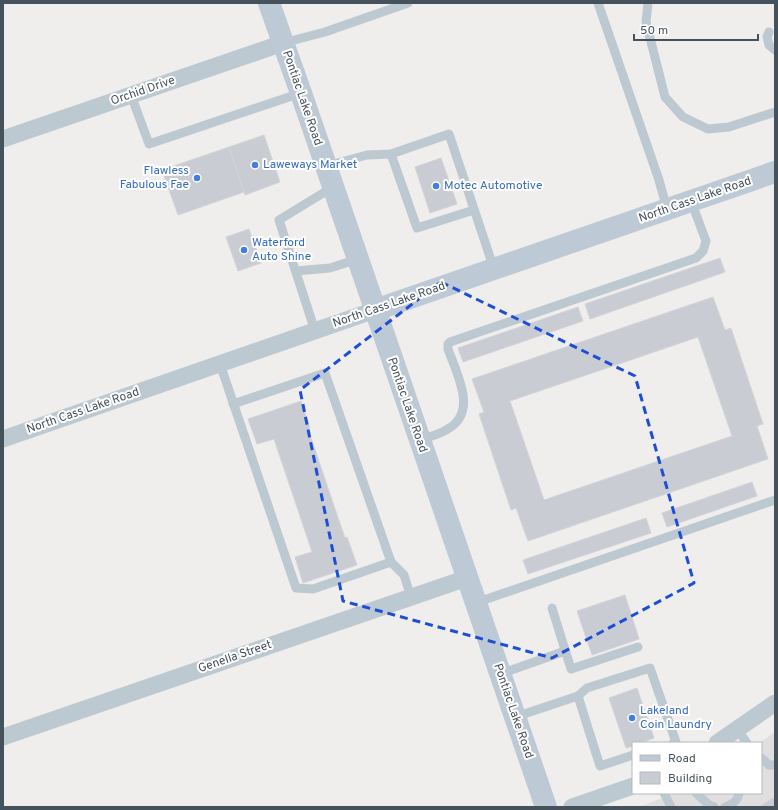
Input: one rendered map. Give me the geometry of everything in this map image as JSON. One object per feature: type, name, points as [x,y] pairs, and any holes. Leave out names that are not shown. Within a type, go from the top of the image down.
[{"type":"main road","name":"Pontiac Lake Road","points":[[269,3],[546,807]]},
{"type":"main road","name":"North Cass Lake Road","points":[[375,310],[775,172]]},
{"type":"street","name":"Orchid Drive","points":[[3,139],[283,43]]},
{"type":"street","name":"North Cass Lake Road","points":[[3,439],[375,310]]},
{"type":"street","name":"Genella Street","points":[[3,737],[467,578]]},
{"type":"street","points":[[719,742],[775,703]]},
{"type":"street","points":[[572,807],[632,786]]},
{"type":"lane","points":[[283,43],[325,32],[408,3]]},
{"type":"lane","points":[[598,3],[659,180],[667,209]]},
{"type":"lane","points":[[648,3],[646,22],[665,97],[683,117],[708,129],[729,127],[775,112]]},
{"type":"lane","points":[[769,32],[767,37],[769,45],[775,50]]},
{"type":"lane","points":[[131,95],[149,144],[301,94]]},
{"type":"lane","points":[[326,166],[367,155],[391,154],[450,134],[494,269]]},
{"type":"lane","points":[[391,154],[417,228],[474,210]]},
{"type":"lane","points":[[315,331],[279,220],[333,187]]},
{"type":"lane","points":[[419,440],[446,431],[458,421],[464,408],[464,397],[448,349],[448,344],[450,342],[696,258],[704,251],[706,241],[691,201]]},
{"type":"lane","points":[[296,271],[330,268],[358,259]]},
{"type":"lane","points":[[220,364],[296,588],[313,589],[391,562]]},
{"type":"lane","points":[[233,404],[325,373],[391,562],[404,575],[411,597]]},
{"type":"lane","points":[[475,603],[775,500]]},
{"type":"lane","points":[[552,608],[571,669],[638,647]]},
{"type":"lane","points":[[500,674],[565,651]]},
{"type":"lane","points":[[515,718],[578,696],[587,688],[650,668],[675,742]]},
{"type":"lane","points":[[578,696],[600,766],[632,755]]},
{"type":"lane","points":[[737,729],[746,742]]},
{"type":"lane","points":[[762,759],[769,765],[775,765]]},
{"type":"lane","points":[[664,794],[671,807]]},
{"type":"lane","points":[[697,794],[709,805],[714,807]]},
{"type":"lane","points":[[725,807],[739,798],[739,794]]},
{"type":"highlighted area","points":[[441,282],[635,376],[694,583],[552,658],[343,601],[300,390]]},
{"type":"shaded area","points":[[775,732],[775,807],[639,807],[672,794],[762,794],[762,742],[760,742]]},
{"type":"building","name":"Laweways Market","points":[[264,135],[280,182],[245,195],[229,147]]},
{"type":"building","points":[[229,147],[244,192],[178,215],[162,170]]},
{"type":"building","name":"Motec Automotive","points":[[441,158],[457,204],[430,213],[415,167]]},
{"type":"building","name":"Waterford Auto Shine","points":[[249,229],[261,263],[238,271],[226,237]]},
{"type":"building","points":[[720,258],[725,272],[590,319],[585,304]]},
{"type":"building","points":[[713,297],[725,330],[731,328],[763,424],[757,426],[768,459],[528,541],[516,508],[511,510],[479,414],[484,412],[472,379]],"holes":[[[698,337],[732,436],[544,500],[510,401]]]},
{"type":"building","points":[[578,307],[583,321],[463,362],[458,348]]},
{"type":"building","points":[[301,401],[310,428],[308,429],[345,538],[347,537],[357,565],[303,583],[295,557],[312,552],[274,439],[257,444],[248,419]]},
{"type":"building","points":[[752,482],[757,496],[667,527],[662,513]]},
{"type":"building","points":[[646,518],[651,533],[528,574],[523,560]]},
{"type":"building","points":[[625,595],[639,639],[592,655],[577,611]]},
{"type":"building","name":"Lakeland Coin Laundry","points":[[637,688],[654,738],[644,742],[632,742],[632,746],[626,748],[609,698]]},
{"type":"building","points":[[773,798],[775,800],[775,807],[759,807]]},
{"type":"place","name":"Laweways Market","points":[[255,165]]},
{"type":"place","name":"Flawless Fabulous Fae","points":[[197,178]]},
{"type":"place","name":"Motec Automotive","points":[[436,186]]},
{"type":"place","name":"Waterford Auto Shine","points":[[244,250]]},
{"type":"place","name":"Lakeland Coin Laundry","points":[[632,718]]}]
